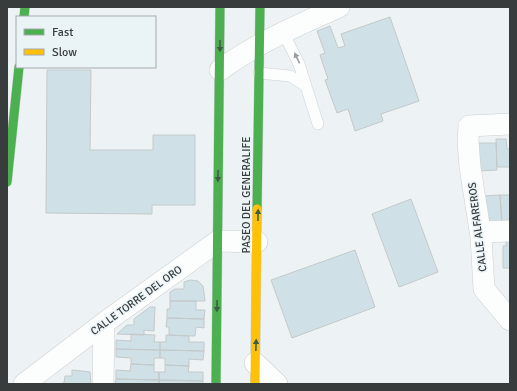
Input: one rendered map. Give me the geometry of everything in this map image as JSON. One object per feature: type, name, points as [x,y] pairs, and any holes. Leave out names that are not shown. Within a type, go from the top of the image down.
[{"type":"street","points":[[216,384],[220,7]]},
{"type":"street","name":"PASEO DEL GENERALIFE","points":[[255,384],[260,7]]},
{"type":"street","points":[[220,70],[259,44],[339,7]]},
{"type":"street","points":[[7,182],[19,68]]},
{"type":"street","name":"CALLE ALFAREROS","points":[[510,124],[469,126],[468,142],[480,232],[484,290],[510,320]]},
{"type":"street","points":[[480,232],[510,231]]},
{"type":"street","points":[[218,241],[257,242]]},
{"type":"street","name":"CALLE TORRE DEL ORO","points":[[24,384],[104,323],[218,241]]},
{"type":"street","points":[[103,384],[104,323]]},
{"type":"street","points":[[255,363],[277,384]]},
{"type":"lane","points":[[283,32],[299,64],[318,124]]},
{"type":"lane","points":[[259,73],[290,76],[306,86]]},
{"type":"building","points":[[390,17],[419,101],[381,114],[383,121],[355,131],[348,109],[337,113],[325,80],[328,79],[320,55],[325,53],[317,31],[330,26],[338,48],[345,46],[341,34]]},
{"type":"building","points":[[47,70],[91,70],[90,150],[153,150],[153,135],[195,135],[195,205],[152,205],[152,214],[46,213]]},
{"type":"building","points":[[496,139],[506,139],[507,149],[510,149],[510,167],[497,167]]},
{"type":"building","points":[[478,143],[496,143],[497,170],[479,171]]},
{"type":"building","points":[[500,195],[510,195],[510,224],[502,224]]},
{"type":"building","points":[[500,195],[502,224],[489,223],[489,218],[485,218],[484,196]]},
{"type":"building","points":[[411,199],[438,272],[399,287],[372,214]]},
{"type":"building","points":[[506,241],[510,241],[510,268],[503,268],[503,246],[506,246]]},
{"type":"building","points":[[355,250],[375,307],[292,338],[271,280]]},
{"type":"building","points":[[190,280],[198,281],[203,286],[205,301],[170,301],[170,292],[175,289],[184,289],[184,282]]},
{"type":"building","points":[[170,301],[196,301],[196,310],[205,310],[204,319],[167,318],[167,309],[170,309]]},
{"type":"building","points":[[150,307],[155,307],[154,331],[144,330],[144,335],[117,334],[127,325],[134,325],[134,319]]},
{"type":"building","points":[[167,318],[204,319],[204,328],[196,327],[195,336],[169,335],[169,327],[166,327]]},
{"type":"building","points":[[131,334],[155,335],[154,342],[160,342],[160,350],[116,349],[116,340],[131,341]]},
{"type":"building","points":[[166,335],[189,336],[189,342],[204,342],[204,351],[160,350],[160,342],[166,342]]},
{"type":"building","points":[[116,349],[160,350],[160,358],[154,358],[154,365],[131,364],[131,358],[116,357]]},
{"type":"building","points":[[160,350],[204,351],[203,360],[189,359],[189,366],[165,365],[165,358],[160,358]]},
{"type":"building","points":[[131,364],[154,365],[154,372],[159,372],[159,380],[116,379],[116,370],[130,371]]},
{"type":"building","points":[[165,365],[189,366],[188,372],[203,372],[203,381],[159,380],[159,372],[165,372]]},
{"type":"building","points":[[72,370],[90,372],[91,384],[59,384],[64,383],[65,376],[72,376]]},
{"type":"building","points":[[116,379],[159,380],[159,384],[115,384]]},
{"type":"building","points":[[159,380],[203,381],[203,384],[159,384]]},
{"type":"traffic: fast","points":[[24,16],[25,7]]},
{"type":"traffic: fast","points":[[216,384],[220,7]]},
{"type":"traffic: fast","points":[[257,209],[260,7]]},
{"type":"traffic: fast","points":[[7,182],[19,68]]},
{"type":"traffic: slow","points":[[255,384],[257,209]]}]
